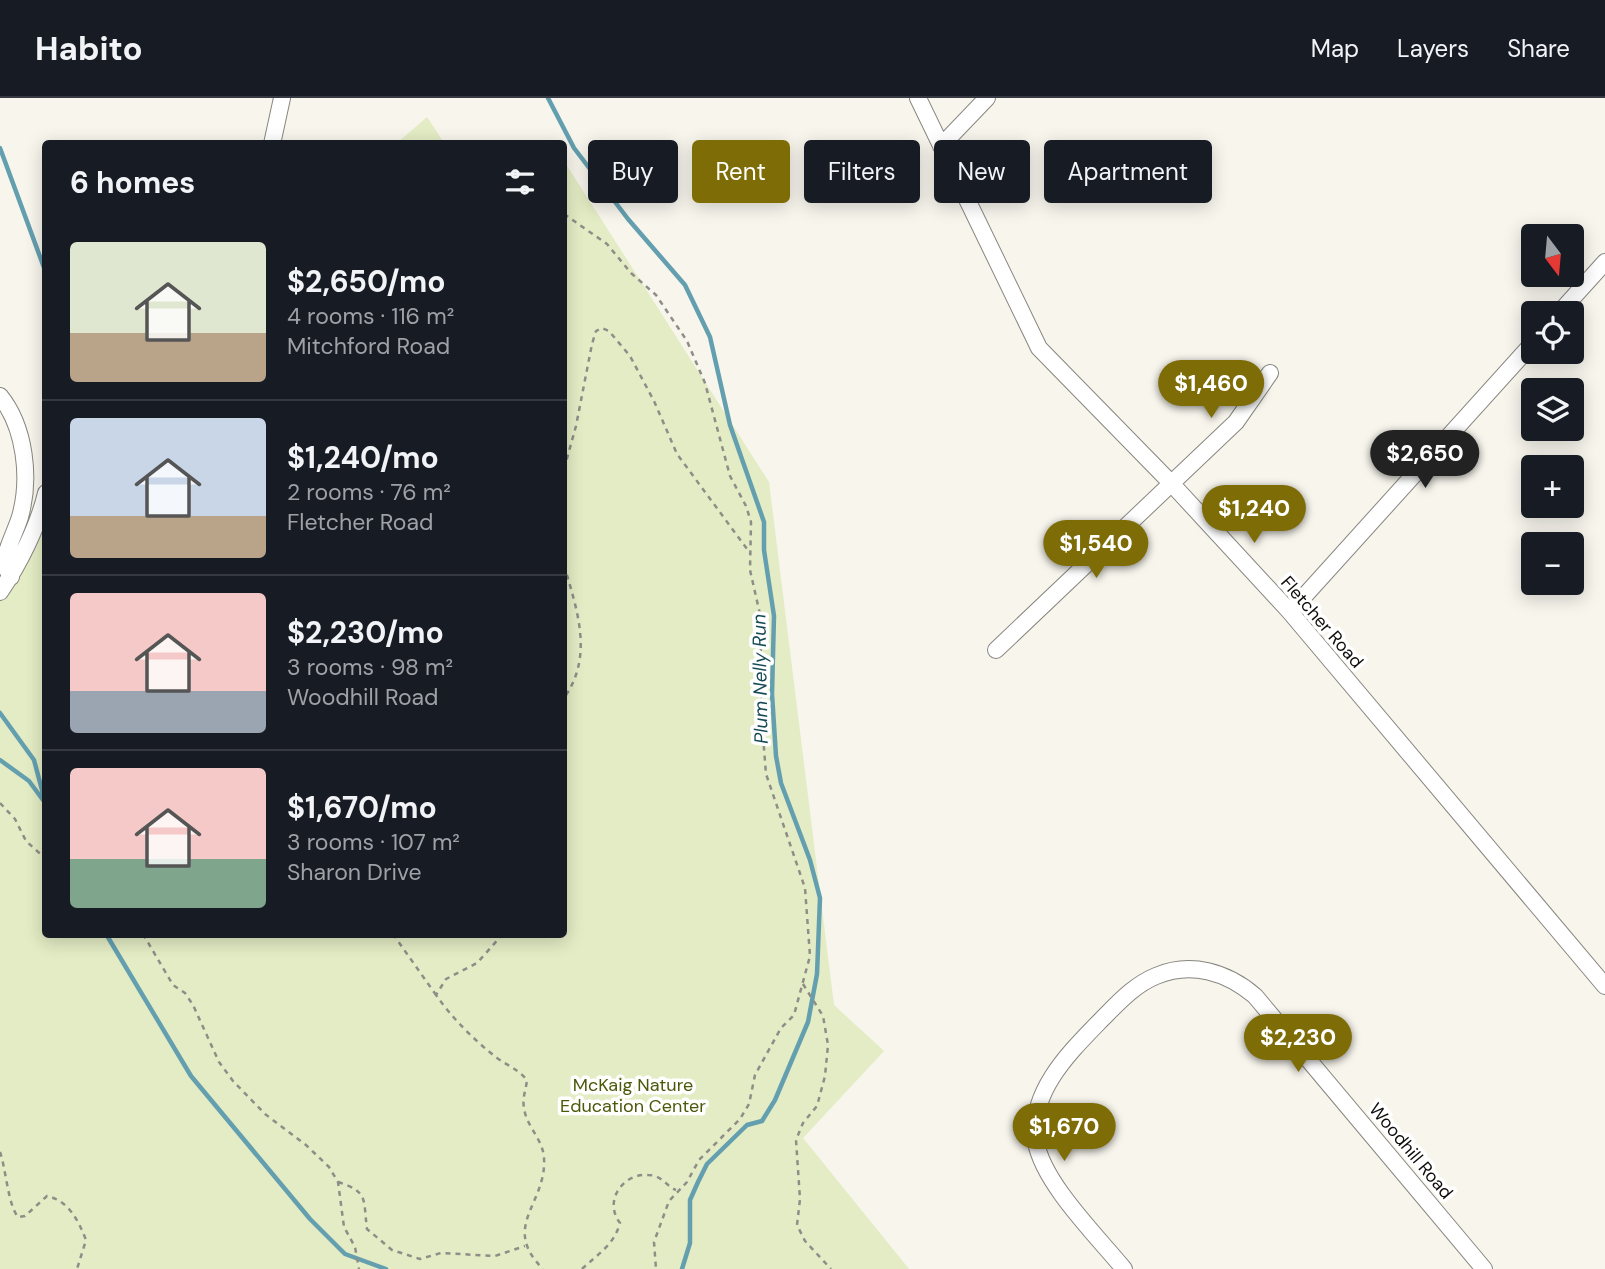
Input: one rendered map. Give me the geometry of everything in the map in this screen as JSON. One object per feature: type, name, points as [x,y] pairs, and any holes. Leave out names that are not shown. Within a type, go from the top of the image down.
[{"type":"street","points":[[273,140],[282,98]]},
{"type":"street","name":"Fletcher Road","points":[[918,98],[938,140]]},
{"type":"street","points":[[947,140],[987,98]]},
{"type":"street","name":"Fletcher Road","points":[[969,203],[1039,348],[1171,483],[1290,612],[1605,986]]},
{"type":"street","points":[[1570,301],[1605,262]]},
{"type":"street","points":[[1290,612],[1521,356]]},
{"type":"street","points":[[996,650],[1236,422],[1270,373]]},
{"type":"street","points":[[0,396],[16,419],[23,452],[21,514],[4,564],[11,577]]},
{"type":"street","points":[[0,592],[11,577],[42,509]]},
{"type":"street","name":"Woodhill Road","points":[[1124,1269],[1041,1161],[1036,1144],[1036,1115],[1040,1100],[1053,1075],[1077,1045],[1128,993],[1156,976],[1189,970],[1226,975],[1255,996],[1279,1021],[1484,1269]]},
{"type":"path","points":[[567,216],[607,244],[631,273],[656,295],[687,341],[705,383],[730,476],[746,506],[752,540],[750,570],[764,632],[757,685],[768,720],[763,736],[766,774],[805,888],[808,907],[810,956],[794,1015],[781,1028],[755,1075],[749,1104],[740,1119],[699,1160],[687,1182],[676,1190],[654,1242],[656,1269]]},
{"type":"path","points":[[567,458],[592,344],[596,331],[602,328],[609,331],[630,356],[654,401],[677,454],[750,553]]},
{"type":"path","points":[[567,576],[576,607],[580,652],[576,680],[567,694]]},
{"type":"path","points":[[0,803],[15,819],[26,841],[42,855]]},
{"type":"path","points":[[145,938],[173,985],[185,993],[193,1005],[219,1062],[233,1081],[265,1114],[319,1157],[338,1182],[344,1227],[355,1247],[359,1269]]},
{"type":"path","points":[[396,938],[457,1021],[499,1060],[519,1070],[527,1080],[524,1110],[540,1140],[544,1169],[525,1221],[525,1246],[543,1269]]},
{"type":"path","points":[[436,995],[446,979],[477,963],[499,938]]},
{"type":"path","points":[[803,984],[823,1016],[828,1045],[825,1076],[817,1106],[803,1123],[796,1140],[799,1162],[797,1226],[805,1241],[831,1269]]},
{"type":"path","points":[[0,1152],[7,1173],[12,1207],[18,1217],[25,1216],[47,1196],[55,1198],[72,1212],[86,1240],[77,1269]]},
{"type":"path","points":[[582,1269],[602,1253],[617,1234],[620,1223],[615,1217],[614,1203],[617,1189],[624,1182],[645,1174],[655,1176],[676,1190]]},
{"type":"path","points":[[338,1182],[352,1185],[361,1193],[367,1229],[393,1250],[409,1258],[465,1252],[495,1256],[525,1246]]},
{"type":"green space","points":[[427,117],[442,140],[400,140]]},
{"type":"green space","name":"McKaig Nature Education Center","points":[[567,166],[588,199],[588,203],[591,203],[769,482],[834,1005],[884,1051],[803,1138],[909,1269],[0,1269],[0,592],[42,500],[42,938],[567,938]]},
{"type":"waterway","name":"Plum Nelly Run","points":[[548,98],[574,148],[628,219],[685,285],[710,337],[730,425],[764,522],[764,550],[774,616],[772,694],[776,756],[781,783],[810,860],[820,898],[817,974],[808,1022],[775,1100],[762,1121],[747,1125],[707,1164],[690,1200],[690,1243],[682,1269]]},
{"type":"waterway","points":[[0,148],[42,262]]},
{"type":"waterway","points":[[0,713],[34,760],[42,790]]},
{"type":"waterway","points":[[0,760],[29,781],[42,799]]},
{"type":"waterway","points":[[108,938],[191,1076],[310,1219],[345,1254],[386,1269]]}]
